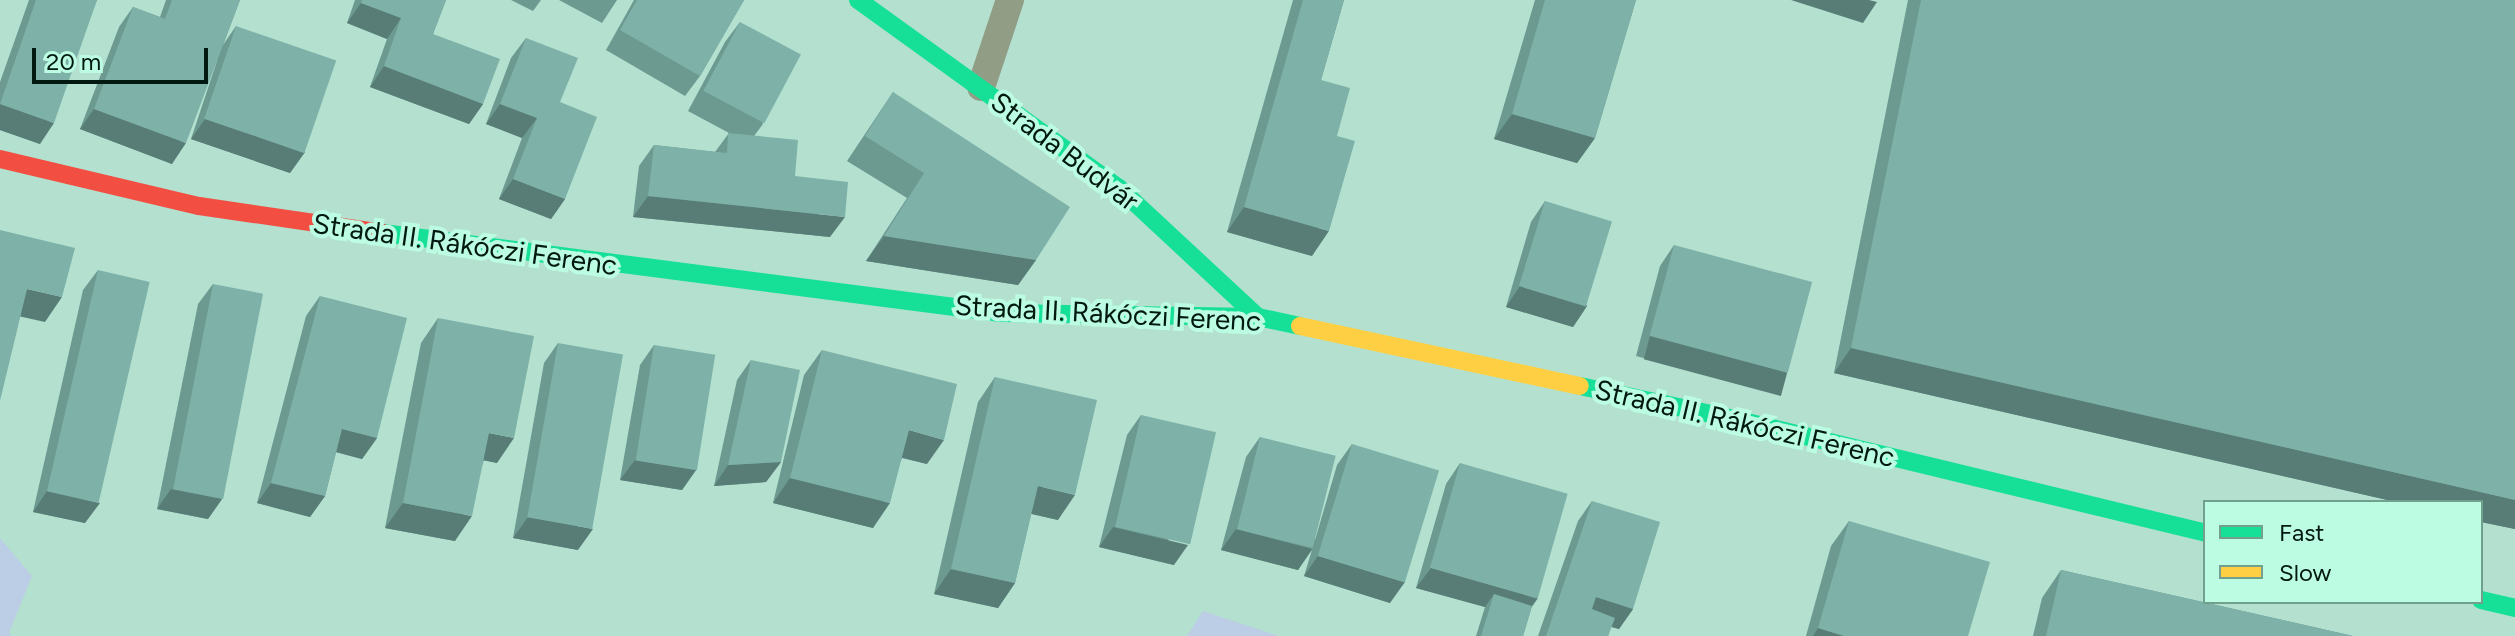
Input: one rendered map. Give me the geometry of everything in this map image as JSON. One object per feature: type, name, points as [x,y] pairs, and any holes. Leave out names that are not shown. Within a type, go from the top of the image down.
[{"type":"main road","name":"Strada Budvár","points":[[858,0],[1119,188],[1258,317]]},
{"type":"main road","name":"Strada II. Rákóczi Ferenc","points":[[0,159],[199,206],[428,240],[1001,313],[1258,317],[1739,420],[2203,533]]},
{"type":"main road","points":[[2483,600],[2515,608]]},
{"type":"lane","points":[[981,87],[1010,0]]},
{"type":"shaded area","points":[[0,538],[32,576],[9,633],[12,636],[0,636]]},
{"type":"shaded area","points":[[1203,611],[1279,636],[1187,636]]},
{"type":"building","points":[[36,0],[97,0],[54,123],[0,104]]},
{"type":"building","points":[[172,0],[240,0],[186,143],[94,109],[133,7],[165,19]]},
{"type":"building","points":[[362,0],[446,0],[433,34],[500,59],[483,104],[384,66],[401,18],[361,3]]},
{"type":"building","points":[[637,0],[744,0],[700,76],[620,30]]},
{"type":"building","points":[[1303,0],[1344,0],[1321,80],[1350,88],[1337,136],[1355,141],[1329,231],[1244,207]]},
{"type":"building","points":[[1545,0],[1636,0],[1595,138],[1512,114]]},
{"type":"building","points":[[1921,0],[2515,0],[2515,500],[1851,348]]},
{"type":"building","points":[[740,22],[801,54],[764,123],[703,91]]},
{"type":"building","points":[[236,26],[336,61],[304,153],[204,119]]},
{"type":"building","points":[[526,38],[578,58],[560,102],[597,117],[565,199],[513,179],[537,118],[500,104]]},
{"type":"building","points":[[893,92],[1070,207],[1036,260],[884,236],[924,173],[865,136]]},
{"type":"building","points":[[728,133],[798,140],[795,176],[848,182],[845,217],[648,196],[654,145],[727,153]]},
{"type":"building","points":[[1545,201],[1612,221],[1586,307],[1519,286]]},
{"type":"building","points":[[0,230],[75,248],[62,297],[27,289],[0,401]]},
{"type":"building","points":[[1674,245],[1812,282],[1788,373],[1650,336]]},
{"type":"building","points":[[98,270],[150,282],[99,503],[47,491]]},
{"type":"building","points":[[213,284],[263,294],[223,499],[173,489]]},
{"type":"building","points":[[320,296],[407,318],[377,438],[342,429],[325,496],[271,483]]},
{"type":"building","points":[[438,318],[534,336],[514,438],[489,433],[472,516],[403,503]]},
{"type":"building","points":[[558,343],[623,354],[592,529],[527,517]]},
{"type":"building","points":[[654,345],[715,355],[697,470],[636,461]]},
{"type":"building","points":[[822,350],[957,384],[944,440],[909,430],[890,503],[790,478]]},
{"type":"building","points":[[751,360],[800,370],[781,462],[728,465]]},
{"type":"building","points":[[995,377],[1097,400],[1075,495],[1038,486],[1015,583],[951,569]]},
{"type":"building","points":[[1141,415],[1216,432],[1190,544],[1115,527]]},
{"type":"building","points":[[1260,437],[1336,456],[1313,548],[1237,529]]},
{"type":"building","points":[[1352,444],[1439,471],[1405,582],[1318,556]]},
{"type":"building","points":[[1460,463],[1568,494],[1538,599],[1430,568]]},
{"type":"building","points":[[1592,501],[1660,522],[1633,609],[1596,597],[1592,609],[1615,618],[1608,636],[1546,636]]},
{"type":"building","points":[[1849,521],[1990,562],[1968,636],[1844,636],[1818,628]]},
{"type":"building","points":[[2061,570],[2353,636],[2046,636]]},
{"type":"building","points":[[1494,594],[1532,606],[1523,636],[1481,636]]},
{"type":"traffic: fast","points":[[858,0],[1119,188],[1258,317]]},
{"type":"traffic: fast","points":[[383,233],[1001,313],[1258,317],[1300,326]]},
{"type":"traffic: fast","points":[[1580,386],[1739,420],[2203,533]]},
{"type":"traffic: fast","points":[[2483,600],[2515,608]]},
{"type":"traffic: slow","points":[[1300,326],[1580,386]]},
{"type":"traffic: jam","points":[[0,159],[199,206],[383,233]]}]
